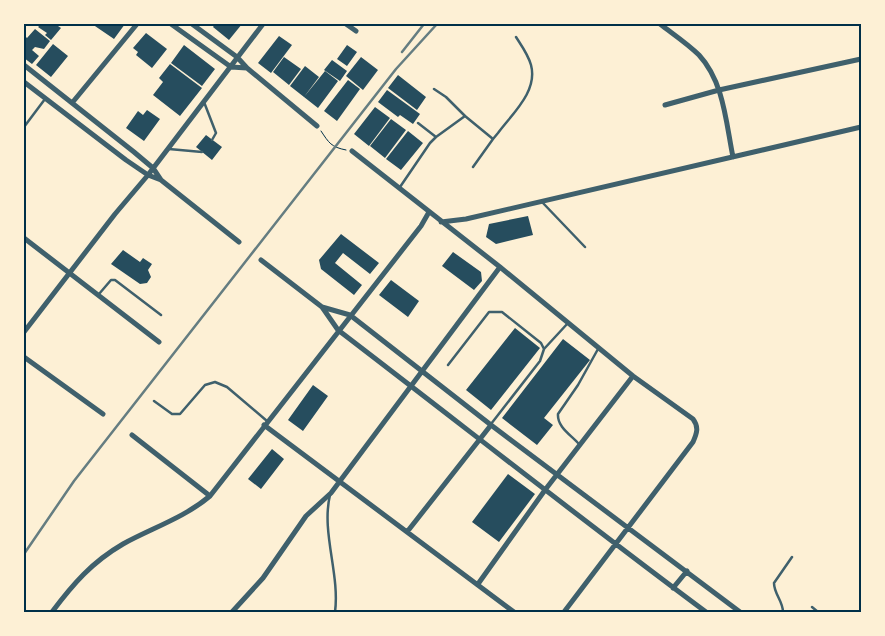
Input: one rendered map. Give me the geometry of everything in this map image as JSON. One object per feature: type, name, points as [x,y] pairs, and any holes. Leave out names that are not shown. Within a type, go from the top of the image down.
[{"type":"street","points":[[72,103],[137,24]]},
{"type":"street","points":[[171,24],[230,66],[247,68]]},
{"type":"street","points":[[192,24],[237,58],[317,126]]},
{"type":"street","points":[[24,332],[148,175],[263,24]]},
{"type":"street","points":[[346,24],[356,31]]},
{"type":"street","points":[[660,24],[699,55],[712,73],[719,90],[732,157]]},
{"type":"street","points":[[665,105],[719,90],[861,59]]},
{"type":"street","points":[[24,65],[153,168],[162,180],[239,242]]},
{"type":"street","points":[[24,82],[126,160],[148,175],[162,180]]},
{"type":"street","points":[[441,222],[466,219],[861,128]]},
{"type":"street","points":[[352,151],[500,267],[634,376],[693,418],[697,428],[693,442],[564,612]]},
{"type":"street","points":[[52,612],[77,580],[92,566],[122,545],[184,515],[210,496],[421,226],[429,212]]},
{"type":"street","points":[[24,238],[159,342]]},
{"type":"street","points":[[261,260],[322,307],[338,330],[481,439],[615,545],[706,612]]},
{"type":"street","points":[[232,612],[263,578],[306,516],[330,493],[500,267]]},
{"type":"street","points":[[322,307],[350,316],[490,425],[740,612]]},
{"type":"street","points":[[24,357],[103,414]]},
{"type":"street","points":[[478,584],[557,474],[634,376]]},
{"type":"street","points":[[266,423],[338,481],[514,612]]},
{"type":"street","points":[[407,532],[490,425]]},
{"type":"street","points":[[132,435],[210,496]]},
{"type":"street","points":[[673,588],[687,571]]},
{"type":"lane","points":[[472,167],[530,90],[533,79],[528,56],[516,37]]},
{"type":"lane","points":[[434,89],[446,97],[465,116],[493,139]]},
{"type":"lane","points":[[24,127],[45,99]]},
{"type":"lane","points":[[203,101],[216,134],[212,140]]},
{"type":"lane","points":[[399,189],[436,137],[465,116]]},
{"type":"lane","points":[[418,123],[436,137]]},
{"type":"lane","points":[[168,148],[202,152]]},
{"type":"lane","points":[[540,201],[585,247]]},
{"type":"lane","points":[[98,295],[111,280],[115,280],[161,314]]},
{"type":"lane","points":[[448,365],[489,312],[502,312],[541,342],[544,349]]},
{"type":"lane","points":[[490,425],[540,361],[544,349],[568,323]]},
{"type":"lane","points":[[580,445],[562,427],[558,414],[578,385],[599,348]]},
{"type":"lane","points":[[154,401],[172,414],[178,415],[183,412],[205,385],[215,382],[227,387],[266,423]]},
{"type":"lane","points":[[330,493],[328,516],[336,588],[335,612]]},
{"type":"lane","points":[[783,612],[774,583],[792,557]]},
{"type":"lane","points":[[812,607],[818,612]]},
{"type":"path","points":[[317,126],[335,148],[352,151]]},
{"type":"building","points":[[41,24],[55,24],[61,28],[51,40],[45,35],[47,33],[38,27]]},
{"type":"building","points":[[92,24],[125,24],[114,39]]},
{"type":"building","points":[[215,24],[242,24],[229,40],[213,27]]},
{"type":"building","points":[[35,29],[50,41],[44,49],[35,47],[32,50],[39,56],[32,64],[24,58],[24,35],[27,38]]},
{"type":"building","points":[[146,33],[167,49],[152,68],[136,55],[138,52],[133,48]]},
{"type":"building","points":[[279,36],[292,45],[271,73],[258,63]]},
{"type":"building","points":[[53,44],[68,56],[51,77],[36,65]]},
{"type":"building","points":[[184,45],[215,69],[202,86],[171,63]]},
{"type":"building","points":[[347,45],[357,52],[347,66],[337,59]]},
{"type":"building","points":[[284,57],[301,69],[289,85],[273,72]]},
{"type":"building","points":[[361,57],[378,70],[363,90],[346,76]]},
{"type":"building","points":[[332,60],[347,71],[340,81],[324,70]]},
{"type":"building","points":[[170,64],[202,88],[180,116],[153,95],[163,82],[159,78]]},
{"type":"building","points":[[305,66],[319,77],[304,97],[290,86]]},
{"type":"building","points":[[325,71],[338,81],[318,108],[304,97]]},
{"type":"building","points":[[398,75],[426,97],[417,110],[388,88]]},
{"type":"building","points":[[348,80],[360,89],[337,121],[324,111]]},
{"type":"building","points":[[387,90],[420,114],[413,124],[400,115],[398,117],[378,102]]},
{"type":"building","points":[[375,107],[390,118],[369,146],[354,134]]},
{"type":"building","points":[[147,110],[160,119],[144,141],[126,128],[138,111],[143,115]]},
{"type":"building","points":[[391,119],[406,130],[385,158],[370,146]]},
{"type":"building","points":[[408,131],[423,143],[401,170],[386,159]]},
{"type":"building","points":[[206,135],[222,147],[212,160],[196,147]]},
{"type":"building","points":[[528,216],[533,235],[496,244],[486,237],[489,224]]},
{"type":"building","points":[[341,234],[379,263],[370,274],[343,253],[335,263],[362,285],[354,295],[321,269],[319,260]]},
{"type":"building","points":[[123,250],[140,262],[143,258],[152,264],[148,270],[151,277],[147,283],[140,284],[111,264]]},
{"type":"building","points":[[453,252],[481,272],[482,281],[474,290],[442,266]]},
{"type":"building","points":[[391,280],[419,301],[408,317],[379,295]]},
{"type":"building","points":[[515,328],[540,348],[491,410],[466,390]]},
{"type":"building","points":[[563,339],[590,360],[544,418],[553,425],[537,445],[502,418]]},
{"type":"building","points":[[313,385],[328,396],[303,431],[288,420]]},
{"type":"building","points":[[272,449],[284,459],[261,489],[248,479]]},
{"type":"building","points":[[508,474],[535,494],[499,542],[472,522]]},
{"type":"railway","points":[[402,52],[424,24]]},
{"type":"railway","points":[[24,554],[74,481],[396,69],[437,24]]}]
